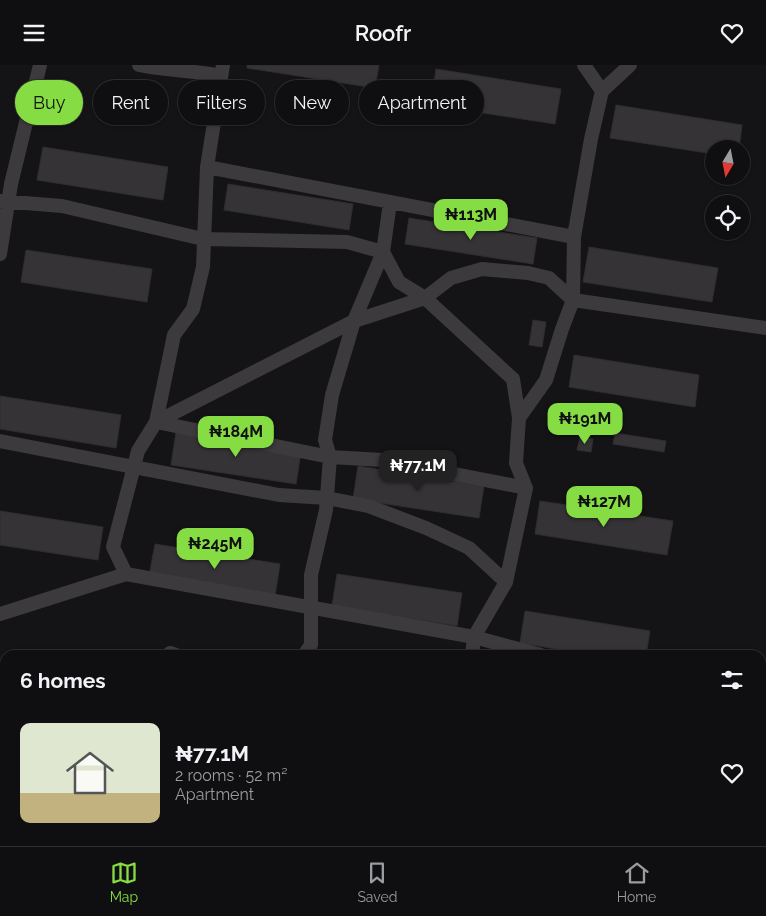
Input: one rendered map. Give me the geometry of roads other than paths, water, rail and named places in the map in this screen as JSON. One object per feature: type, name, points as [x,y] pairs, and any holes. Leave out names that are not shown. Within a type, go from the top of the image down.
[{"type":"street","points":[[0,254],[4,202],[40,65]]},
{"type":"street","points":[[126,574],[113,547],[138,451],[156,422],[174,335],[193,309],[203,267],[207,167],[222,71],[157,69],[139,65]]},
{"type":"street","points":[[584,65],[602,91]]},
{"type":"street","points":[[520,418],[546,380],[573,300],[574,237],[591,139],[602,91],[630,65]]},
{"type":"street","points":[[207,167],[574,237]]},
{"type":"street","points":[[4,202],[62,206],[203,239],[346,242],[383,252],[399,282],[425,297],[513,379],[520,418],[516,463],[526,489],[506,581],[474,637],[473,650]]},
{"type":"street","points":[[308,650],[311,645],[311,575],[326,510],[330,457],[325,440],[332,395],[354,321],[383,252],[390,203]]},
{"type":"street","points":[[156,422],[354,321],[425,297],[450,278],[482,269],[528,273],[549,278],[573,300],[766,328]]},
{"type":"street","points":[[156,422],[330,457],[383,460],[526,489]]},
{"type":"street","points":[[0,441],[85,459],[134,466],[279,495],[327,499],[368,506],[426,528],[469,548],[506,581]]},
{"type":"street","points":[[0,615],[126,574],[474,637],[522,650]]}]
